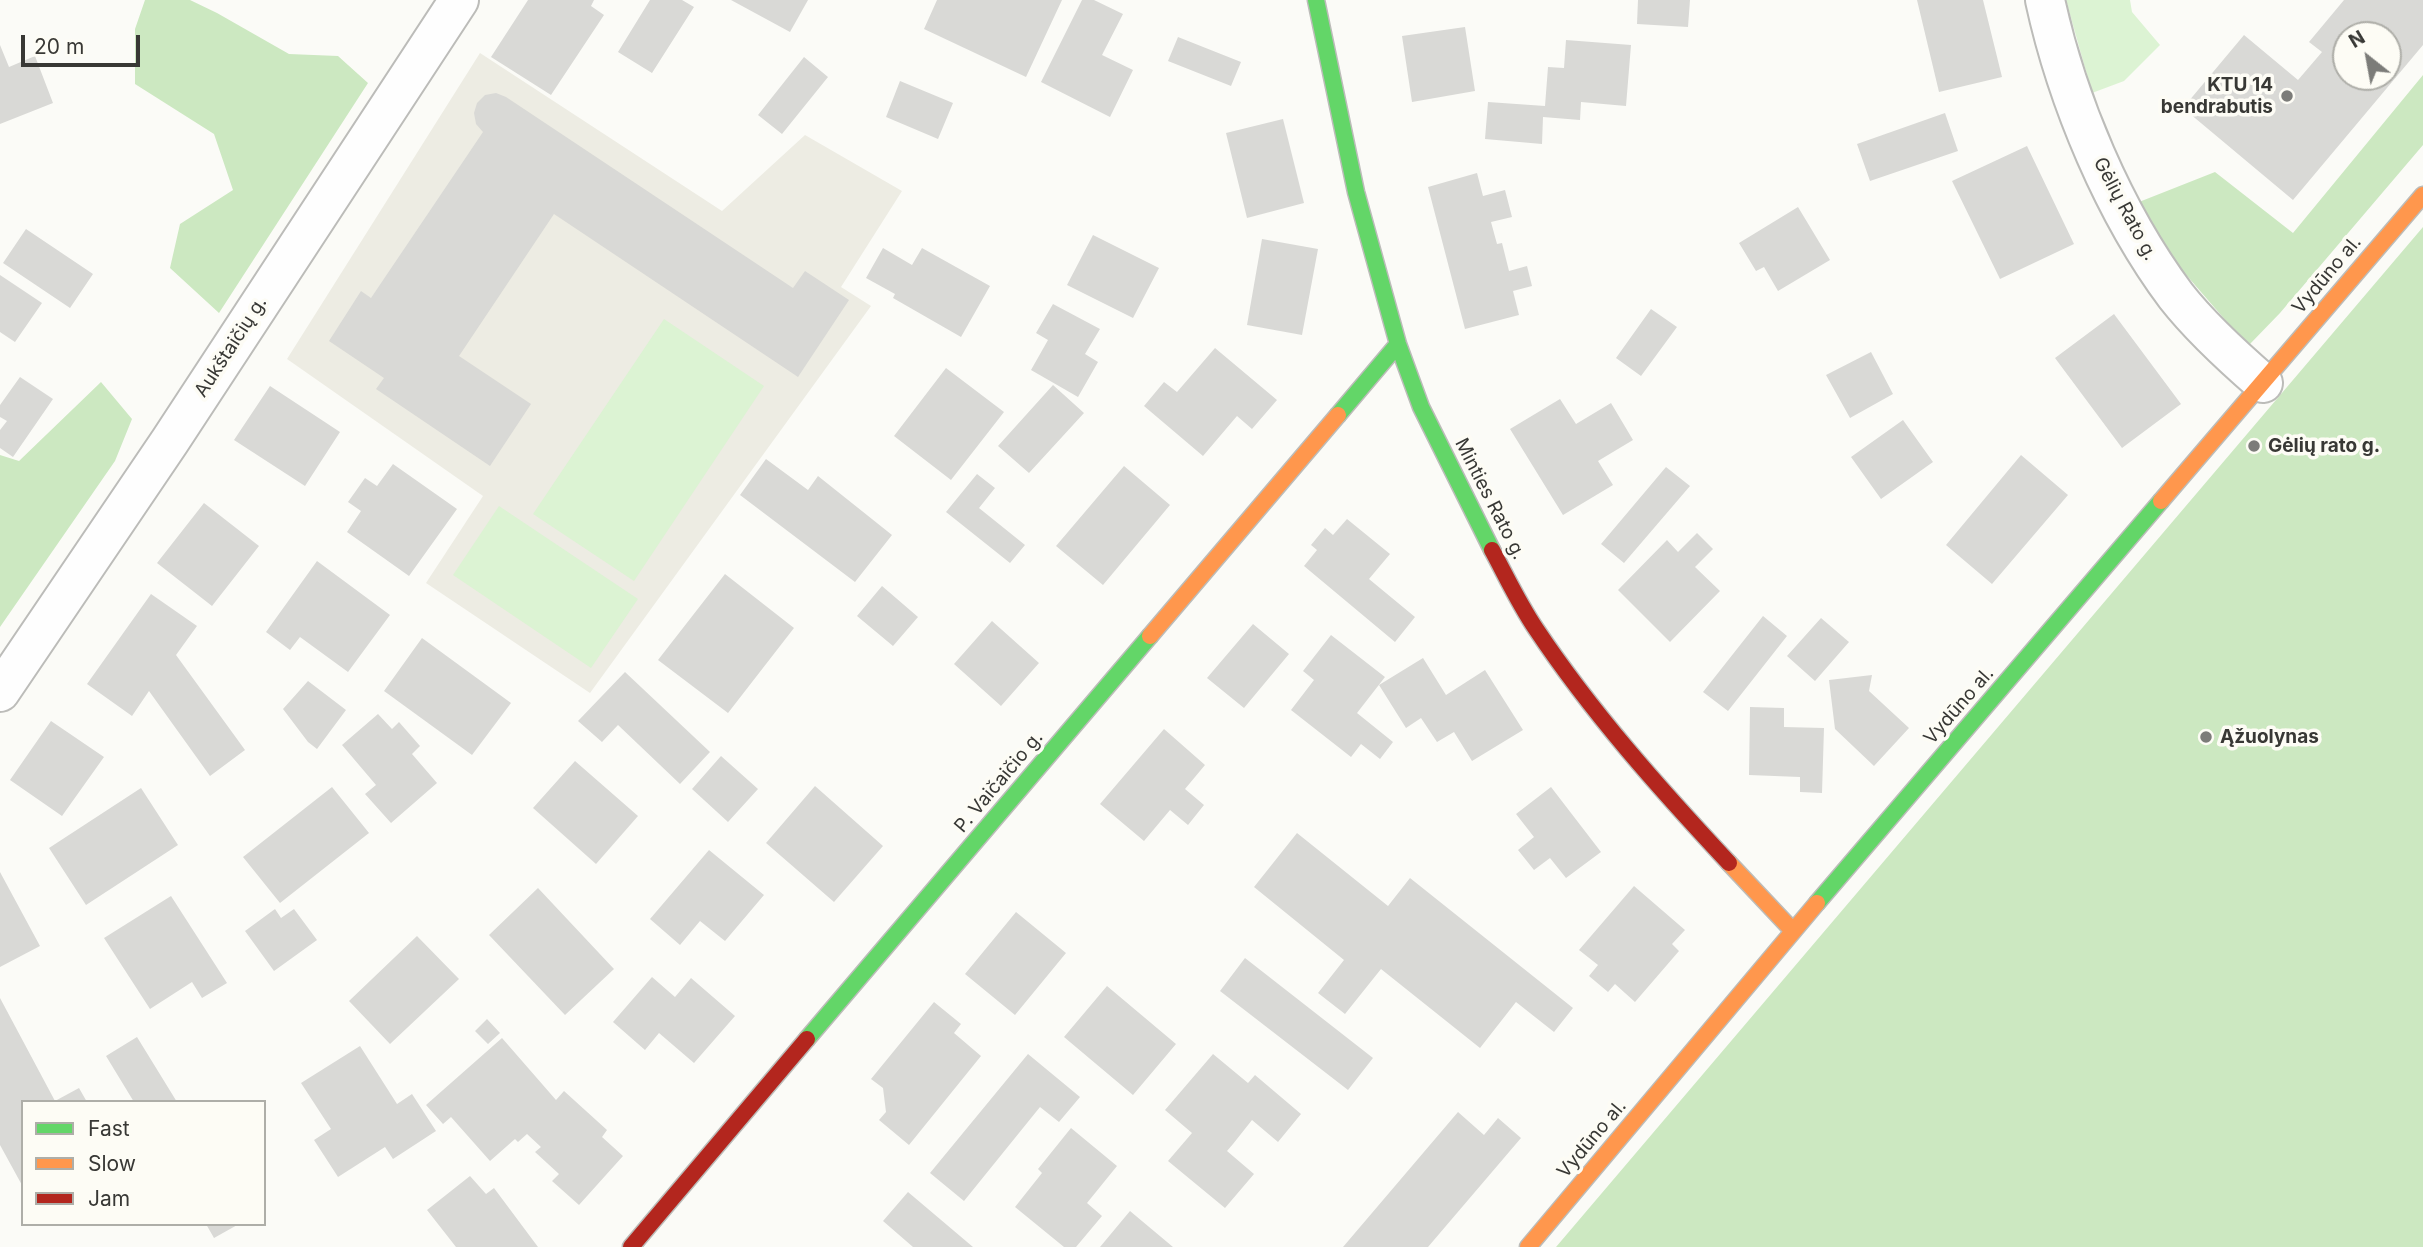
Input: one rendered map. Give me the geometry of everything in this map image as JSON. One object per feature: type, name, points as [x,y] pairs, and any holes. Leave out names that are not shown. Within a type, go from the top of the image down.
[{"type":"street","name":"Aukštaičių g.","points":[[0,692],[170,442],[459,0]]},
{"type":"street","name":"Minties Rato g.","points":[[1316,0],[1356,192],[1398,344],[1421,407],[1445,458],[1535,628],[1587,699],[1661,791],[1793,931]]},
{"type":"street","name":"Gėlių Rato g.","points":[[2045,0],[2079,112],[2106,179],[2142,245],[2178,298],[2232,356],[2263,383]]},
{"type":"street","name":"Vydūno al.","points":[[1528,1247],[1793,931],[2423,195]]},
{"type":"street","name":"P. Vaičaičio g.","points":[[631,1247],[1398,344]]},
{"type":"shaded area","points":[[480,53],[722,211],[805,135],[902,191],[841,287],[871,306],[590,693],[426,583],[483,496],[287,359]]},
{"type":"green space","points":[[145,0],[190,0],[289,54],[338,56],[368,83],[219,313],[170,268],[180,224],[233,190],[214,134],[135,84],[135,29]]},
{"type":"green space","points":[[2066,0],[2130,0],[2132,12],[2160,45],[2124,81],[2092,93]]},
{"type":"green space","points":[[2423,75],[2423,145],[2280,313],[2250,344],[2246,344],[2169,255],[2139,202],[2215,172],[2293,233]]},
{"type":"green space","name":"Ąžuolynas","points":[[2423,227],[2423,1247],[1556,1247]]},
{"type":"green space","points":[[664,319],[764,386],[634,581],[533,514]]},
{"type":"green space","points":[[101,382],[132,419],[115,461],[0,627],[0,455],[19,461]]},
{"type":"green space","points":[[499,506],[638,599],[591,668],[453,575]]},
{"type":"building","points":[[528,0],[594,0],[591,6],[604,15],[551,95],[491,57]]},
{"type":"building","points":[[650,0],[682,0],[694,7],[652,73],[618,52]]},
{"type":"building","points":[[731,0],[808,0],[790,32]]},
{"type":"building","points":[[937,0],[1062,0],[1026,77],[924,29]]},
{"type":"building","points":[[1082,0],[1094,0],[1123,14],[1102,55],[1133,70],[1110,117],[1041,82]]},
{"type":"building","points":[[1638,0],[1690,0],[1688,27],[1637,24]]},
{"type":"building","points":[[1917,0],[1983,0],[2002,77],[1939,92]]},
{"type":"building","name":"KTU 14 bendrabutis","points":[[2344,0],[2423,0],[2423,45],[2402,70],[2402,21],[2332,21],[2332,91],[2384,91],[2293,200],[2183,108],[2244,35],[2298,80],[2322,52],[2309,42]]},
{"type":"building","points":[[1465,27],[1475,91],[1412,102],[1402,36]]},
{"type":"building","points":[[1178,37],[1241,62],[1231,86],[1168,61]]},
{"type":"building","points":[[1566,40],[1631,45],[1626,106],[1581,102],[1580,120],[1543,117],[1542,144],[1485,139],[1488,102],[1545,106],[1548,67],[1564,68]]},
{"type":"building","points":[[0,45],[9,67],[35,56],[53,103],[0,124]]},
{"type":"building","points":[[804,57],[828,77],[782,134],[758,115]]},
{"type":"building","points":[[900,81],[953,103],[938,139],[886,117]]},
{"type":"building","points":[[496,93],[506,97],[793,288],[805,271],[849,300],[798,377],[554,214],[459,356],[531,404],[490,466],[376,389],[384,378],[329,341],[361,291],[371,298],[483,132],[476,124],[474,113],[477,103],[485,95]]},
{"type":"building","points":[[1945,113],[1958,151],[1870,181],[1857,144]]},
{"type":"building","points":[[1283,119],[1304,203],[1247,218],[1226,133]]},
{"type":"building","points":[[2027,146],[2074,244],[2000,279],[1952,181]]},
{"type":"building","points":[[1477,173],[1483,196],[1505,190],[1512,217],[1491,222],[1497,244],[1502,243],[1509,271],[1527,266],[1532,286],[1513,291],[1519,315],[1465,329],[1428,187]]},
{"type":"building","points":[[1798,207],[1830,260],[1778,291],[1764,267],[1756,271],[1739,243]]},
{"type":"building","points":[[26,229],[93,274],[70,308],[3,263]]},
{"type":"building","points":[[1093,235],[1159,268],[1133,318],[1067,285]]},
{"type":"building","points":[[1262,239],[1318,249],[1302,335],[1247,325]]},
{"type":"building","points":[[883,248],[912,265],[922,248],[990,286],[961,337],[893,298],[895,294],[866,278]]},
{"type":"building","points":[[0,275],[42,303],[15,342],[0,332]]},
{"type":"building","points":[[1053,304],[1100,329],[1085,354],[1098,362],[1078,397],[1031,370],[1048,340],[1036,333]]},
{"type":"building","points":[[1651,309],[1677,327],[1641,376],[1616,358]]},
{"type":"building","points":[[2114,314],[2181,404],[2122,448],[2055,358]]},
{"type":"building","points":[[1215,348],[1277,400],[1252,429],[1237,416],[1203,456],[1144,406],[1164,382],[1177,392]]},
{"type":"building","points":[[1871,352],[1893,394],[1850,418],[1826,375]]},
{"type":"building","points":[[946,368],[1004,412],[951,480],[894,436]]},
{"type":"building","points":[[20,377],[53,399],[13,457],[0,448],[0,430],[7,421],[0,417],[0,405]]},
{"type":"building","points":[[1053,385],[1084,413],[1029,473],[998,446]]},
{"type":"building","points":[[270,386],[340,432],[305,486],[234,440]]},
{"type":"building","points":[[1560,399],[1576,424],[1611,403],[1633,440],[1598,461],[1613,485],[1563,515],[1510,429]]},
{"type":"building","points":[[1903,420],[1933,462],[1881,499],[1851,457]]},
{"type":"building","points":[[2021,455],[2068,495],[1992,584],[1946,545]]},
{"type":"building","points":[[766,459],[808,490],[818,476],[892,535],[855,582],[740,495]]},
{"type":"building","points":[[393,464],[457,509],[409,576],[347,532],[361,511],[348,502],[365,478],[377,486]]},
{"type":"building","points":[[1124,466],[1170,505],[1103,585],[1056,546]]},
{"type":"building","points":[[1666,467],[1690,486],[1624,563],[1601,544]]},
{"type":"building","points":[[977,474],[995,488],[979,508],[1025,545],[1010,563],[946,512]]},
{"type":"building","points":[[204,503],[259,546],[212,606],[157,563]]},
{"type":"building","points":[[1347,519],[1390,554],[1369,579],[1415,617],[1395,642],[1304,566],[1317,550],[1311,545],[1325,528],[1333,535]]},
{"type":"building","points":[[1697,533],[1713,549],[1695,567],[1720,591],[1670,642],[1618,590],[1667,540],[1678,552]]},
{"type":"building","points":[[317,561],[390,615],[348,672],[300,637],[290,650],[266,632]]},
{"type":"building","points":[[725,574],[794,628],[728,713],[658,660]]},
{"type":"building","points":[[882,586],[918,617],[893,646],[857,616]]},
{"type":"building","points":[[151,594],[197,626],[176,655],[245,750],[210,776],[149,691],[132,716],[87,684]]},
{"type":"building","points":[[1763,616],[1787,636],[1728,711],[1703,692]]},
{"type":"building","points":[[1821,618],[1849,642],[1815,681],[1787,656]]},
{"type":"building","points":[[992,621],[1039,663],[1001,706],[954,664]]},
{"type":"building","points":[[1253,624],[1289,654],[1244,708],[1207,678]]},
{"type":"building","points":[[1331,635],[1385,677],[1357,713],[1393,742],[1380,759],[1361,744],[1351,757],[1291,710],[1314,680],[1303,671]]},
{"type":"building","points":[[422,638],[511,703],[472,755],[384,691]]},
{"type":"building","points":[[1423,658],[1446,695],[1485,670],[1523,730],[1472,761],[1454,732],[1437,742],[1421,718],[1406,728],[1379,685]]},
{"type":"building","points":[[625,672],[710,752],[680,784],[618,725],[602,742],[578,721]]},
{"type":"building","points":[[1872,675],[1869,691],[1909,728],[1874,766],[1835,729],[1829,680]]},
{"type":"building","points":[[308,681],[346,710],[317,749],[308,742],[283,709]]},
{"type":"building","points":[[1750,707],[1784,708],[1784,727],[1824,728],[1822,793],[1800,792],[1800,777],[1749,775]]},
{"type":"building","points":[[378,714],[392,729],[399,722],[420,746],[412,754],[437,783],[391,823],[365,794],[376,785],[342,745]]},
{"type":"building","points":[[51,721],[104,757],[62,816],[10,780]]},
{"type":"building","points":[[1164,729],[1205,765],[1185,789],[1204,805],[1188,825],[1170,810],[1144,841],[1100,804]]},
{"type":"building","points":[[721,756],[758,789],[728,822],[692,789]]},
{"type":"building","points":[[575,761],[638,816],[596,864],[533,808]]},
{"type":"building","points":[[815,786],[883,846],[834,902],[766,843]]},
{"type":"building","points":[[332,787],[369,833],[280,903],[243,857]]},
{"type":"building","points":[[1551,787],[1601,852],[1566,878],[1550,858],[1534,870],[1518,850],[1534,837],[1516,814]]},
{"type":"building","points":[[141,788],[178,845],[86,905],[49,848]]},
{"type":"building","points":[[1297,833],[1388,906],[1410,878],[1573,1008],[1554,1032],[1516,1002],[1480,1048],[1381,969],[1345,1014],[1318,993],[1344,960],[1254,887]]},
{"type":"building","points":[[709,850],[764,895],[725,941],[700,921],[680,945],[650,919]]},
{"type":"building","points":[[0,872],[40,946],[0,967]]},
{"type":"building","points":[[1634,886],[1685,930],[1672,944],[1679,951],[1635,1002],[1615,984],[1608,992],[1589,976],[1598,965],[1579,950]]},
{"type":"building","points":[[538,888],[614,969],[565,1015],[489,935]]},
{"type":"building","points":[[171,896],[227,983],[202,998],[192,982],[150,1009],[104,938]]},
{"type":"building","points":[[275,909],[281,918],[294,909],[317,940],[274,971],[245,931]]},
{"type":"building","points":[[1016,912],[1066,953],[1015,1015],[965,974]]},
{"type":"building","points":[[417,936],[459,979],[390,1044],[349,1001]]},
{"type":"building","points":[[1245,958],[1373,1058],[1348,1090],[1220,991]]},
{"type":"building","points":[[652,977],[675,997],[691,978],[735,1016],[694,1063],[659,1033],[645,1050],[613,1022]]},
{"type":"building","points":[[1107,986],[1176,1044],[1133,1095],[1064,1037]]},
{"type":"building","points":[[0,998],[54,1100],[21,1100],[21,1183],[0,1145]]},
{"type":"building","points":[[934,1002],[961,1024],[954,1033],[981,1056],[909,1145],[879,1120],[886,1112],[883,1088],[871,1079]]},
{"type":"building","points":[[487,1019],[500,1033],[488,1044],[475,1031]]},
{"type":"building","points":[[137,1037],[176,1100],[133,1100],[106,1056]]},
{"type":"building","points":[[502,1038],[556,1100],[564,1091],[607,1130],[602,1137],[623,1156],[579,1205],[552,1181],[559,1174],[535,1152],[541,1147],[527,1134],[518,1142],[515,1139],[490,1161],[451,1117],[443,1124],[426,1105]]},
{"type":"building","points":[[360,1046],[397,1104],[412,1094],[436,1131],[393,1159],[385,1147],[338,1177],[314,1140],[331,1129],[301,1083]]},
{"type":"building","points":[[1028,1054],[1080,1097],[1059,1122],[1040,1107],[964,1201],[930,1173]]},
{"type":"building","points":[[1213,1054],[1248,1083],[1255,1075],[1301,1114],[1278,1142],[1252,1120],[1227,1151],[1254,1174],[1225,1208],[1168,1161],[1192,1133],[1165,1110]]},
{"type":"building","points":[[79,1088],[86,1100],[57,1100]]},
{"type":"building","points":[[1458,1112],[1484,1135],[1498,1118],[1521,1138],[1428,1247],[1343,1247]]},
{"type":"building","points":[[1071,1128],[1117,1166],[1087,1203],[1102,1216],[1076,1247],[1064,1247],[1015,1207],[1042,1173],[1038,1169]]},
{"type":"building","points":[[470,1176],[486,1194],[494,1188],[538,1247],[456,1247],[427,1210]]},
{"type":"building","points":[[908,1192],[973,1247],[913,1247],[883,1221]]},
{"type":"building","points":[[1130,1211],[1173,1247],[1100,1247]]},
{"type":"building","points":[[207,1226],[235,1226],[214,1238]]},
{"type":"traffic: fast","points":[[1316,0],[1356,192],[1398,344],[1421,407],[1492,550]]},
{"type":"traffic: fast","points":[[1338,415],[1398,344]]},
{"type":"traffic: fast","points":[[1817,903],[2161,501]]},
{"type":"traffic: fast","points":[[807,1039],[1150,636]]},
{"type":"traffic: slow","points":[[2161,501],[2423,195]]},
{"type":"traffic: slow","points":[[1150,636],[1338,415]]},
{"type":"traffic: slow","points":[[1729,863],[1793,931]]},
{"type":"traffic: slow","points":[[1528,1247],[1817,903]]},
{"type":"traffic: jam","points":[[1492,550],[1518,600],[1580,691],[1652,779],[1729,863]]},
{"type":"traffic: jam","points":[[631,1247],[807,1039]]},
{"type":"place","name":"KTU 14 bendrabutis","points":[[2287,96]]},
{"type":"place","name":"Gėlių rato g.","points":[[2254,446]]},
{"type":"place","name":"Ąžuolynas","points":[[2206,737]]}]
